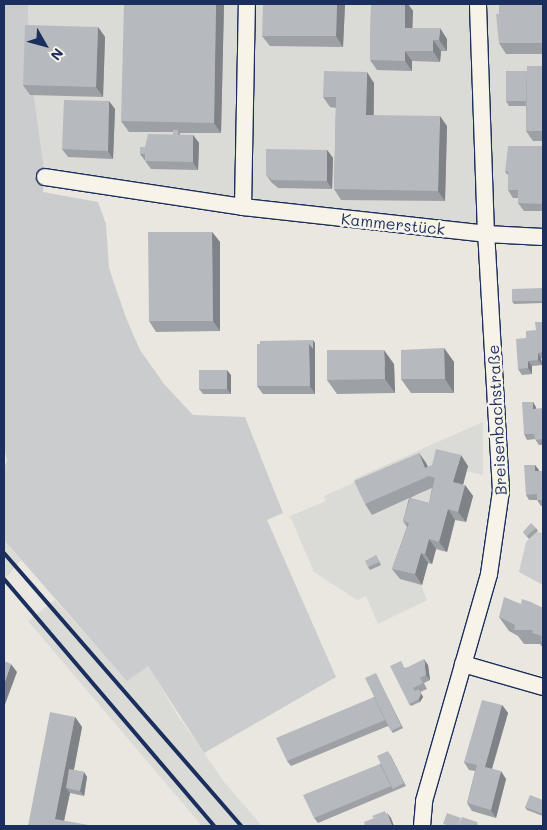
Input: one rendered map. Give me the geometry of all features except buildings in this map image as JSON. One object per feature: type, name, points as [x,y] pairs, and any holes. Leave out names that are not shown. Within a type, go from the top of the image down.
[{"type":"street","points":[[244,207],[247,4]]},
{"type":"street","name":"Breisenbachstraße","points":[[422,826],[424,801],[489,574],[501,491],[486,234],[478,4]]},
{"type":"street","name":"Kammerstück","points":[[45,177],[244,207],[486,234],[543,237]]},
{"type":"street","points":[[464,664],[543,687]]},
{"type":"shaded area","points":[[4,4],[13,4],[39,270],[62,428],[77,495],[110,590],[130,634],[178,716],[225,783],[262,826],[202,826],[28,621],[55,600],[127,680],[138,673],[93,586],[75,539],[46,427],[4,62]]},
{"type":"shaded area","points":[[4,4],[28,4],[29,60],[45,177],[43,192],[98,202],[106,224],[109,268],[126,318],[140,350],[164,384],[193,415],[245,417],[283,513],[267,520],[336,677],[204,753],[148,666],[127,681],[4,540],[4,469],[7,460],[4,448]]},
{"type":"shaded area","points":[[28,4],[543,4],[543,237],[45,177],[29,60]]},
{"type":"shaded area","points":[[483,422],[483,475],[466,471],[461,492],[473,496],[466,522],[455,520],[447,552],[436,549],[432,564],[428,563],[421,585],[427,600],[378,624],[366,596],[357,600],[314,572],[290,516],[326,501],[324,496],[355,482],[354,479]]},
{"type":"shaded area","points":[[537,532],[543,533],[543,585],[519,572],[526,542]]},
{"type":"shaded area","points":[[4,540],[21,560],[4,580]]},
{"type":"railway","points":[[4,553],[241,826]]},
{"type":"railway","points":[[4,579],[214,826]]}]
